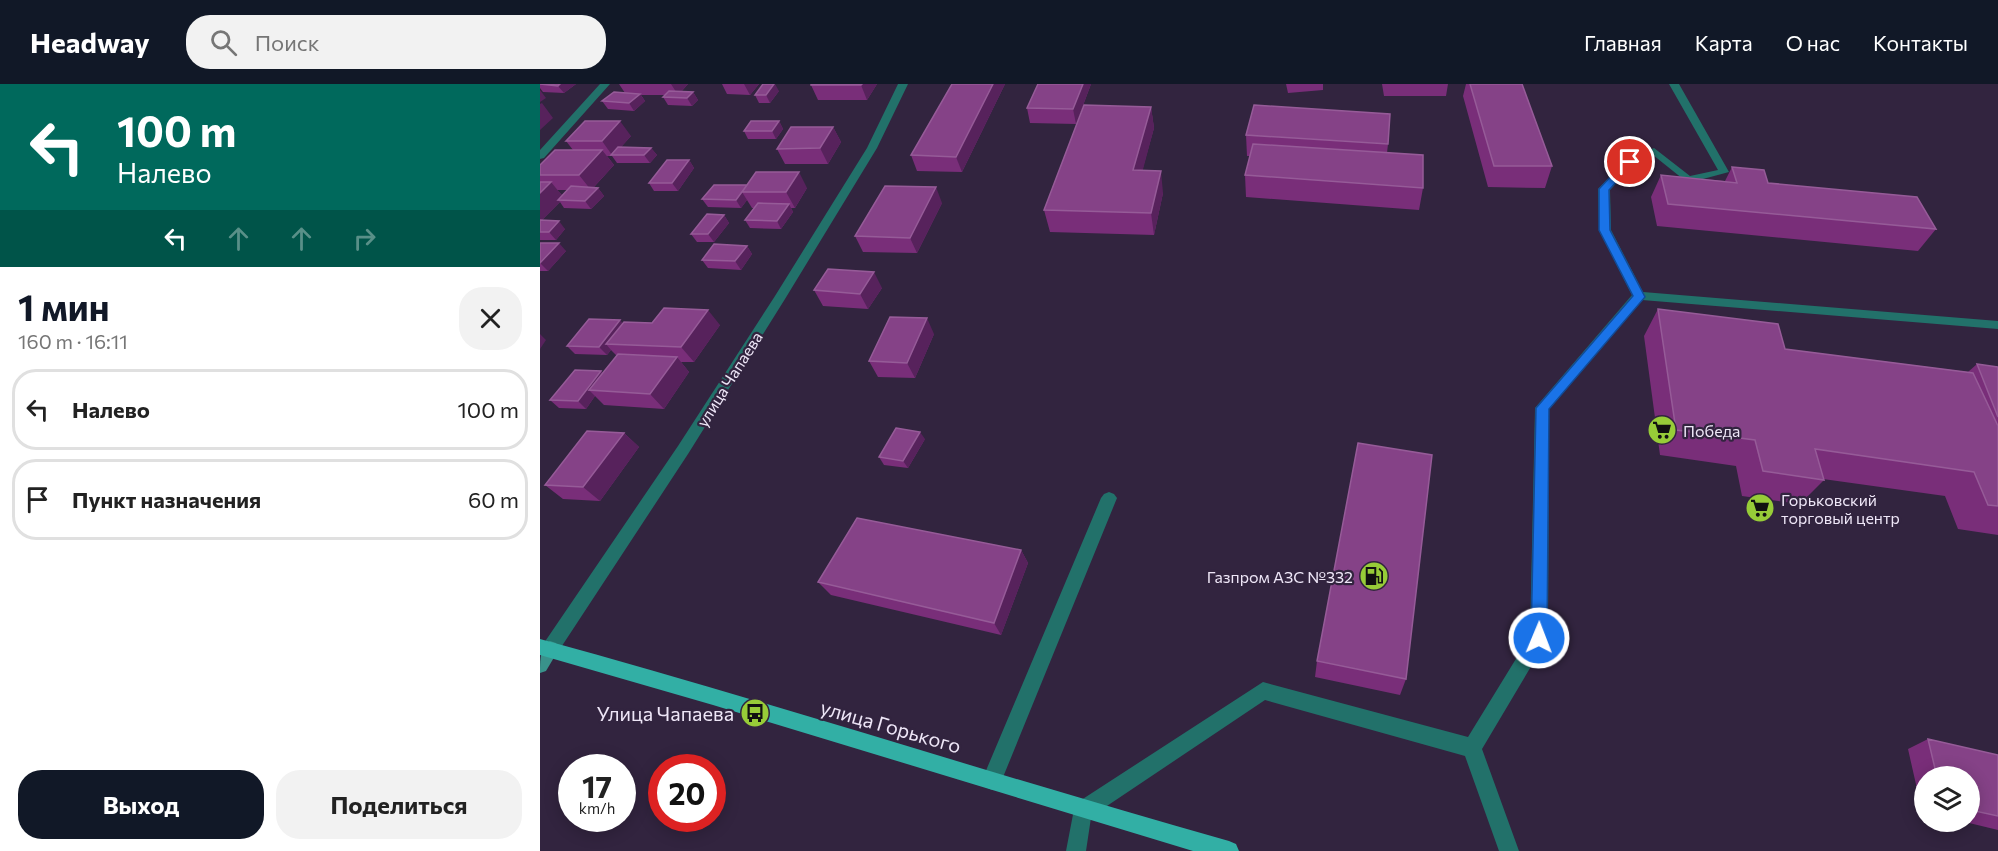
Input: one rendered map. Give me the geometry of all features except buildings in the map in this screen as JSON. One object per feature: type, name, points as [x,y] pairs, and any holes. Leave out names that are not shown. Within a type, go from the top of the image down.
[{"type":"main road","name":"улица Горького","points":[[543,653],[992,780],[1082,811],[1229,851]]},
{"type":"street","points":[[540,156],[605,84]]},
{"type":"street","name":"улица Чапаева","points":[[543,653],[683,450],[785,289],[872,148],[903,84]]},
{"type":"street","points":[[1639,297],[1605,230],[1604,189],[1630,162],[1654,151],[1688,180],[1724,172],[1674,84]]},
{"type":"street","points":[[1639,297],[1998,325]]},
{"type":"street","points":[[1472,748],[1539,638],[1542,408],[1639,297]]},
{"type":"street","points":[[992,780],[1109,498]]},
{"type":"street","points":[[1076,851],[1082,811],[1263,692],[1472,748]]},
{"type":"street","points":[[1472,748],[1509,851]]},
{"type":"place","name":"Победа","points":[[1662,430]]},
{"type":"place","name":"Горьковский торговый центр","points":[[1760,508]]},
{"type":"place","name":"Газпром АЗС №332","points":[[1374,576]]},
{"type":"place","name":"Улица Чапаева","points":[[755,713]]},
{"type":"route","points":[[1539,638],[1542,408],[1639,297],[1605,230],[1604,189],[1630,162]]}]
